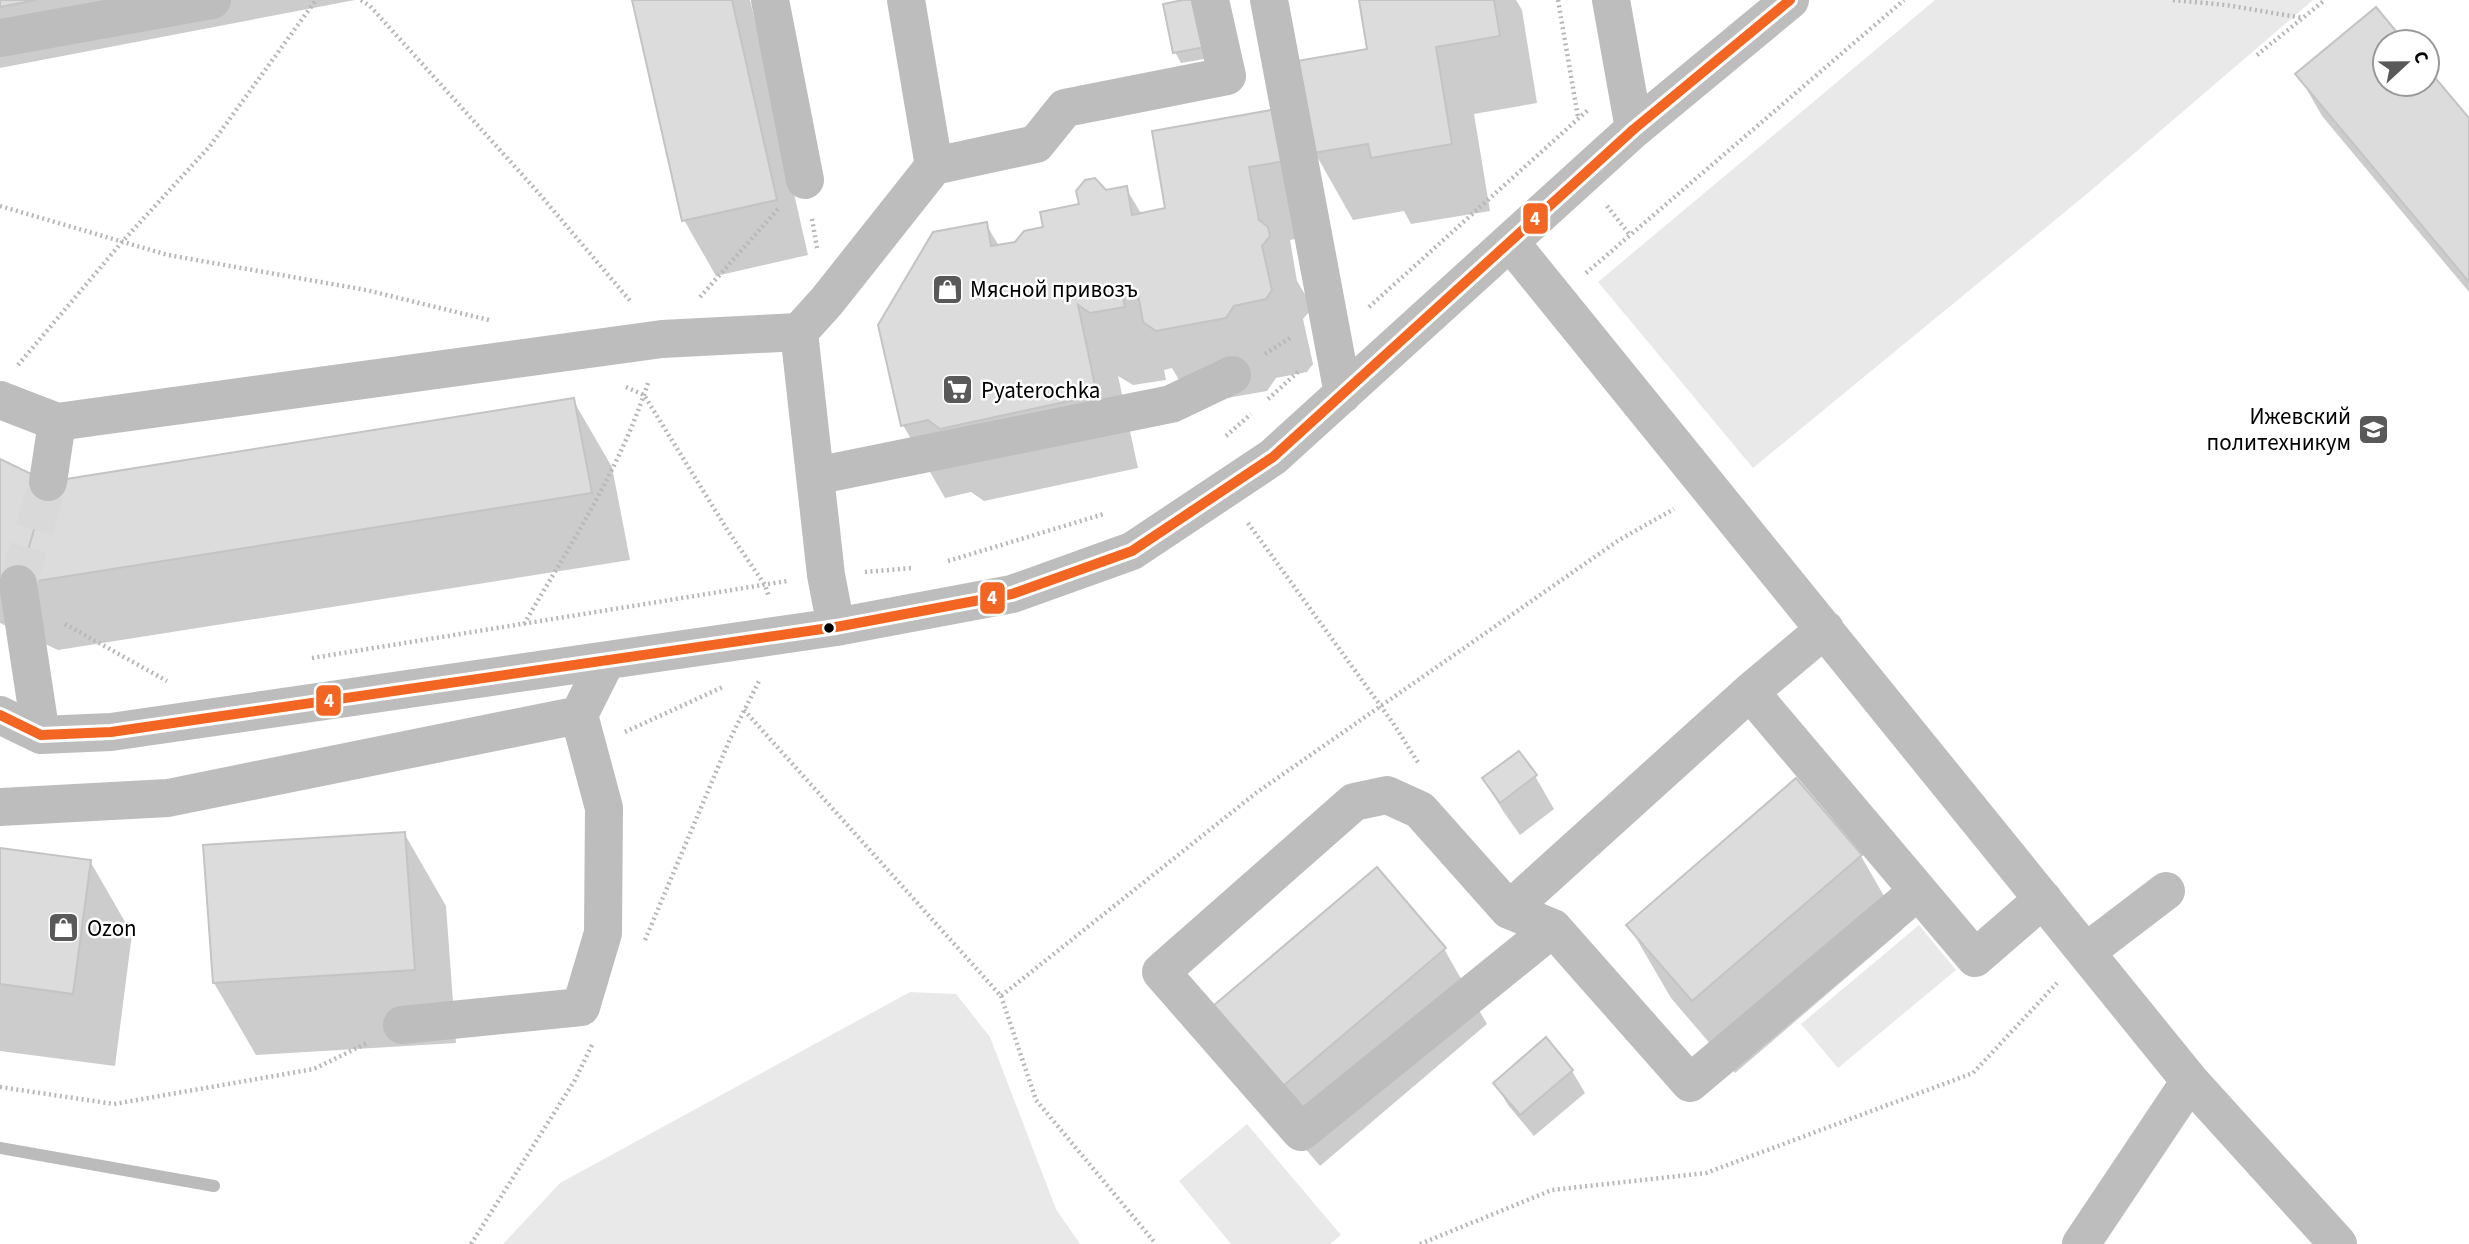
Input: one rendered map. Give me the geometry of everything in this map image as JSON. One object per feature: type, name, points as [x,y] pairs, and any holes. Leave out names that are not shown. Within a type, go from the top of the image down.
[{"type":"street","points":[[0,37],[212,0]]},
{"type":"street","points":[[770,0],[805,180]]},
{"type":"street","points":[[906,0],[934,166]]},
{"type":"street","points":[[0,400],[57,422],[662,339],[799,332],[827,301],[934,166],[1036,144],[1065,108],[1227,76],[1210,0]]},
{"type":"street","points":[[1269,0],[1343,394]]},
{"type":"street","points":[[1611,0],[1634,128]]},
{"type":"street","points":[[0,715],[41,734],[111,732],[606,661],[836,627],[1012,594],[1132,551],[1273,457],[1634,128],[1790,0]]},
{"type":"street","points":[[1510,242],[2190,1081],[2338,1244]]},
{"type":"street","points":[[799,332],[826,575],[836,627]]},
{"type":"street","points":[[815,476],[1171,404],[1232,375]]},
{"type":"street","points":[[48,482],[57,422]]},
{"type":"street","points":[[20,592],[41,734]]},
{"type":"street","points":[[1509,910],[1751,691],[1825,629]]},
{"type":"street","points":[[402,1025],[581,1007],[603,933],[604,808],[579,715],[606,661]]},
{"type":"street","points":[[1751,691],[1975,958],[2043,899]]},
{"type":"street","points":[[0,807],[168,798],[579,715]]},
{"type":"street","points":[[1553,928],[1301,1132],[1161,972],[1354,802],[1387,795],[1420,810],[1509,910],[1553,928],[1690,1083],[1918,891]]},
{"type":"street","points":[[2086,952],[2165,891]]},
{"type":"street","points":[[2081,1244],[2190,1081]]},
{"type":"path","points":[[18,365],[122,242],[210,146],[316,0]]},
{"type":"path","points":[[361,0],[370,6],[536,190],[662,339]]},
{"type":"path","points":[[1558,0],[1578,118]]},
{"type":"path","points":[[2174,0],[2226,5],[2303,18]]},
{"type":"path","points":[[2257,55],[2325,0]]},
{"type":"path","points":[[523,624],[613,467],[644,395],[662,339],[805,180]]},
{"type":"path","points":[[805,180],[827,301]]},
{"type":"path","points":[[1232,375],[1326,314]]},
{"type":"path","points":[[1001,996],[1256,793],[1619,540],[1710,488]]},
{"type":"path","points":[[1245,520],[1420,765]]},
{"type":"path","points":[[305,660],[826,575]]},
{"type":"path","points":[[20,592],[168,682],[155,684]]},
{"type":"path","points":[[744,710],[1001,996],[1036,1100],[1156,1244]]},
{"type":"path","points":[[1420,1244],[1552,1190],[1706,1173],[1973,1073],[2086,952]]},
{"type":"path","points":[[0,1087],[114,1104],[314,1069],[402,1025]]},
{"type":"shaded area","points":[[1935,0],[2313,0],[2088,193],[1753,468],[1598,282]]},
{"type":"shaded area","points":[[1919,925],[1956,970],[1838,1068],[1801,1024]]},
{"type":"shaded area","points":[[910,992],[956,994],[990,1037],[1056,1209],[1080,1244],[503,1244],[560,1183]]},
{"type":"shaded area","points":[[1247,1124],[1341,1235],[1330,1244],[1231,1244],[1179,1181]]},
{"type":"building","points":[[0,0],[36,0],[0,7]]},
{"type":"building","points":[[632,0],[732,0],[777,200],[682,221]]},
{"type":"building","points":[[1196,0],[1205,47],[1173,53],[1163,4]]},
{"type":"building","points":[[1359,0],[1494,0],[1500,36],[1436,47],[1452,144],[1371,158],[1368,144],[1313,153],[1297,61],[1367,49]]},
{"type":"building","points":[[2376,7],[2393,28],[2371,28],[2371,98],[2441,98],[2441,85],[2469,118],[2469,282],[2295,74]]},
{"type":"building","points":[[1277,109],[1286,161],[1249,167],[1259,220],[1268,227],[1270,236],[1262,246],[1272,290],[1266,299],[1234,306],[1226,318],[1156,331],[1143,322],[1138,294],[1123,297],[1125,307],[1090,313],[1078,305],[1097,395],[940,429],[928,420],[901,426],[878,325],[933,232],[987,222],[991,246],[1015,242],[1024,231],[1043,227],[1040,212],[1079,204],[1076,191],[1085,180],[1095,178],[1106,190],[1127,186],[1132,215],[1165,208],[1152,131]]},
{"type":"building","points":[[574,398],[592,493],[18,584],[48,482]]},
{"type":"building","points":[[0,459],[48,482],[18,584],[0,575]]},
{"type":"building","points":[[1519,751],[1537,775],[1500,803],[1482,778]]},
{"type":"building","points":[[1796,778],[1862,855],[1692,1001],[1626,925]]},
{"type":"building","points":[[405,832],[415,970],[213,983],[203,845]]},
{"type":"building","points":[[0,848],[91,860],[73,994],[0,984]]},
{"type":"building","points":[[1377,867],[1446,948],[1276,1092],[1207,1011]]},
{"type":"building","points":[[1546,1037],[1573,1070],[1520,1115],[1493,1083]]},
{"type":"waterway","points":[[0,1148],[214,1186]]},
{"type":"tunnel","points":[[18,584],[48,482]]},
{"type":"transit line","name":"4","points":[[0,715],[41,735],[111,732],[836,627],[1012,594],[1132,551],[1273,457],[1634,129],[1790,0]]},
{"type":"place","name":"Мясной привозъ","points":[[947,289]]},
{"type":"place","name":"Pyaterochka","points":[[958,390]]},
{"type":"place","name":"Ижевский политехникум","points":[[2374,429]]},
{"type":"place","name":"Ozon","points":[[64,928]]}]
